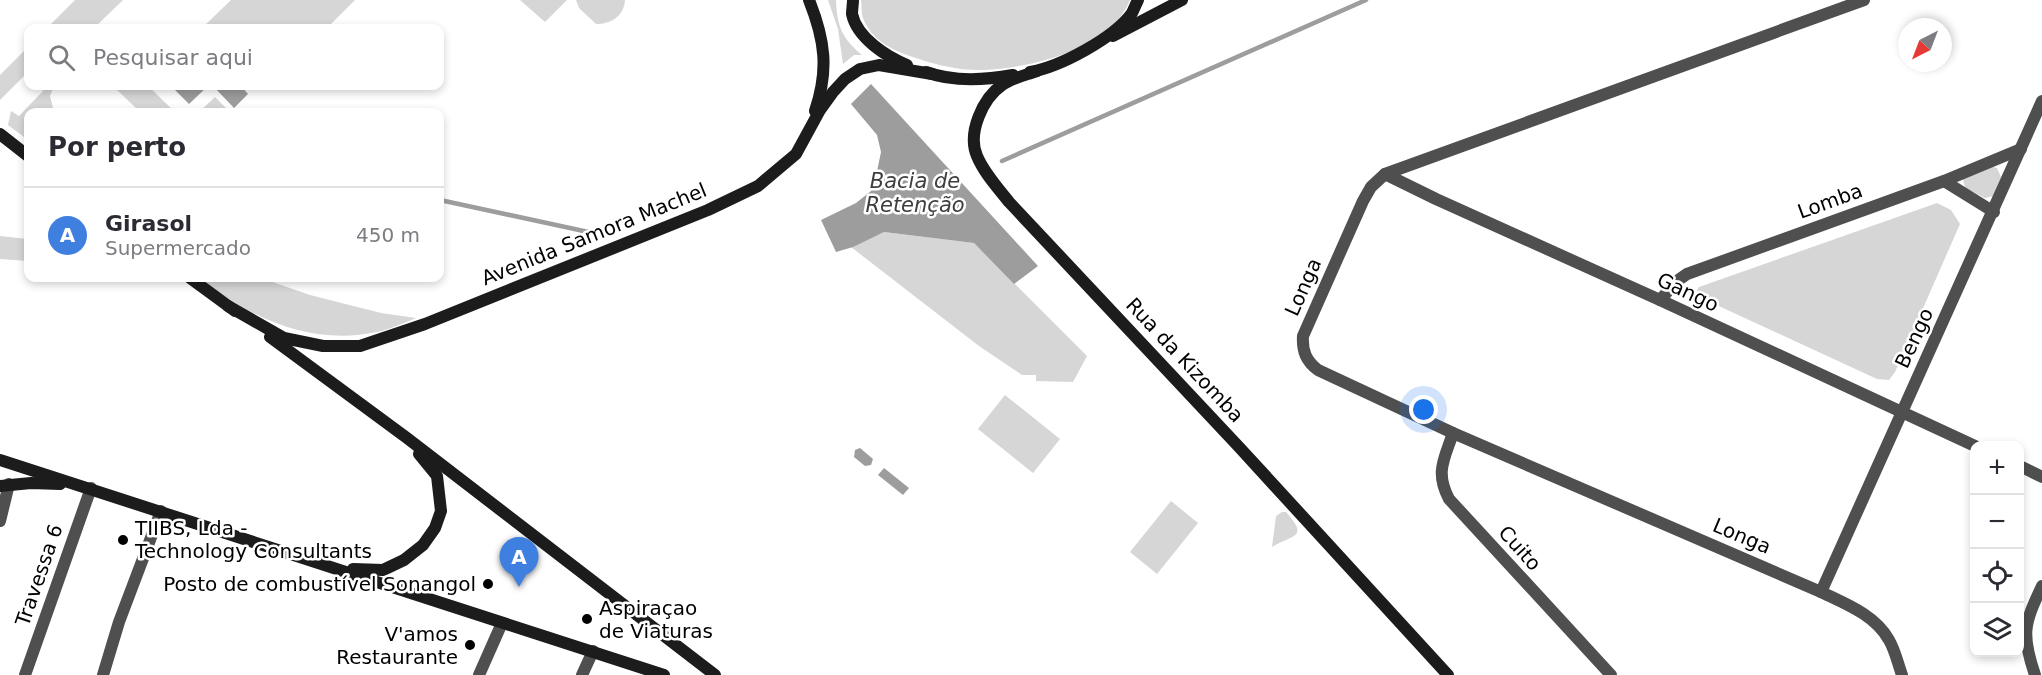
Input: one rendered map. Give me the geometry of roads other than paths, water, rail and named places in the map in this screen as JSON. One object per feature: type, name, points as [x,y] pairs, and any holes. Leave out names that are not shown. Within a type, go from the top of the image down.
[{"type":"main road","points":[[806,135],[819,99],[824,72],[824,50],[818,23],[809,0]]},
{"type":"main road","points":[[853,0],[852,15],[863,35],[879,50],[899,62],[932,74],[990,79],[1037,71],[1057,64],[1182,0]]},
{"type":"main road","points":[[1083,51],[1108,35],[1132,13],[1138,0]]},
{"type":"main road","name":"Avenida Samora Machel","points":[[228,306],[284,338],[323,346],[360,346],[424,324],[758,186],[796,154],[833,92],[845,78],[860,69],[879,65],[932,74]]},
{"type":"main road","name":"Rua da Kizomba","points":[[1037,71],[1004,84],[992,93],[984,106],[977,122],[974,148],[988,176],[1009,202],[1224,430],[1448,675]]},
{"type":"main road","points":[[0,134],[24,153]]},
{"type":"main road","name":"Avenida Samora Machel","points":[[195,282],[406,438],[715,675]]},
{"type":"main road","points":[[339,569],[383,570],[404,560],[423,545],[435,528],[441,511],[437,476],[406,438]]},
{"type":"main road","points":[[0,460],[664,675]]},
{"type":"main road","points":[[5,485],[51,483],[91,488]]},
{"type":"street","name":"Longa","points":[[1864,0],[1385,174],[1371,187],[1363,201],[1303,336],[1302,345],[1310,363],[1318,370],[1453,433],[1863,612],[1889,640],[1902,675]]},
{"type":"street","name":"Bengo","points":[[1821,592],[2042,101]]},
{"type":"street","name":"Lomba","points":[[1660,300],[1677,281],[1687,274],[1944,181],[2021,149]]},
{"type":"street","name":"Gango","points":[[1385,174],[1436,200],[1660,300],[1970,444]]},
{"type":"street","points":[[1944,181],[1994,212]]},
{"type":"street","name":"Cuito","points":[[1453,433],[1441,471],[1442,485],[1449,499],[1611,675]]},
{"type":"street","points":[[2024,468],[2042,477]]},
{"type":"street","points":[[0,521],[5,485]]},
{"type":"street","name":"Travessa 6","points":[[25,675],[91,488]]},
{"type":"street","points":[[104,675],[119,622],[161,511]]},
{"type":"street","points":[[2035,675],[2028,657],[2025,629],[2042,586]]},
{"type":"street","points":[[479,675],[502,623]]},
{"type":"street","points":[[582,675],[593,651]]},
{"type":"water","name":"Bacia de Retenção","points":[[871,84],[1038,266],[1014,284],[974,243],[884,232],[853,247],[836,252],[821,220],[856,203],[871,191],[881,152],[877,135],[851,104]]},
{"type":"water","points":[[175,90],[204,90],[189,104]]},
{"type":"water","points":[[217,90],[244,90],[248,94],[234,108]]},
{"type":"water","points":[[860,448],[873,459],[871,465],[865,466],[854,457],[855,450]]},
{"type":"water","points":[[884,468],[909,488],[903,495],[878,475]]},
{"type":"waterway","points":[[1002,161],[1366,0]]},
{"type":"waterway","points":[[444,201],[593,233]]},
{"type":"place","name":"TIIBS, Lda - Technology Consultants","points":[[123,540]]},
{"type":"place","name":"Posto de combustível Sonangol","points":[[488,584]]},
{"type":"place","name":"Girasol","points":[[519,587]]},
{"type":"place","name":"Aspiraçao de Viaturas","points":[[587,619]]},
{"type":"place","name":"V'amos Restaurante","points":[[470,645]]}]
